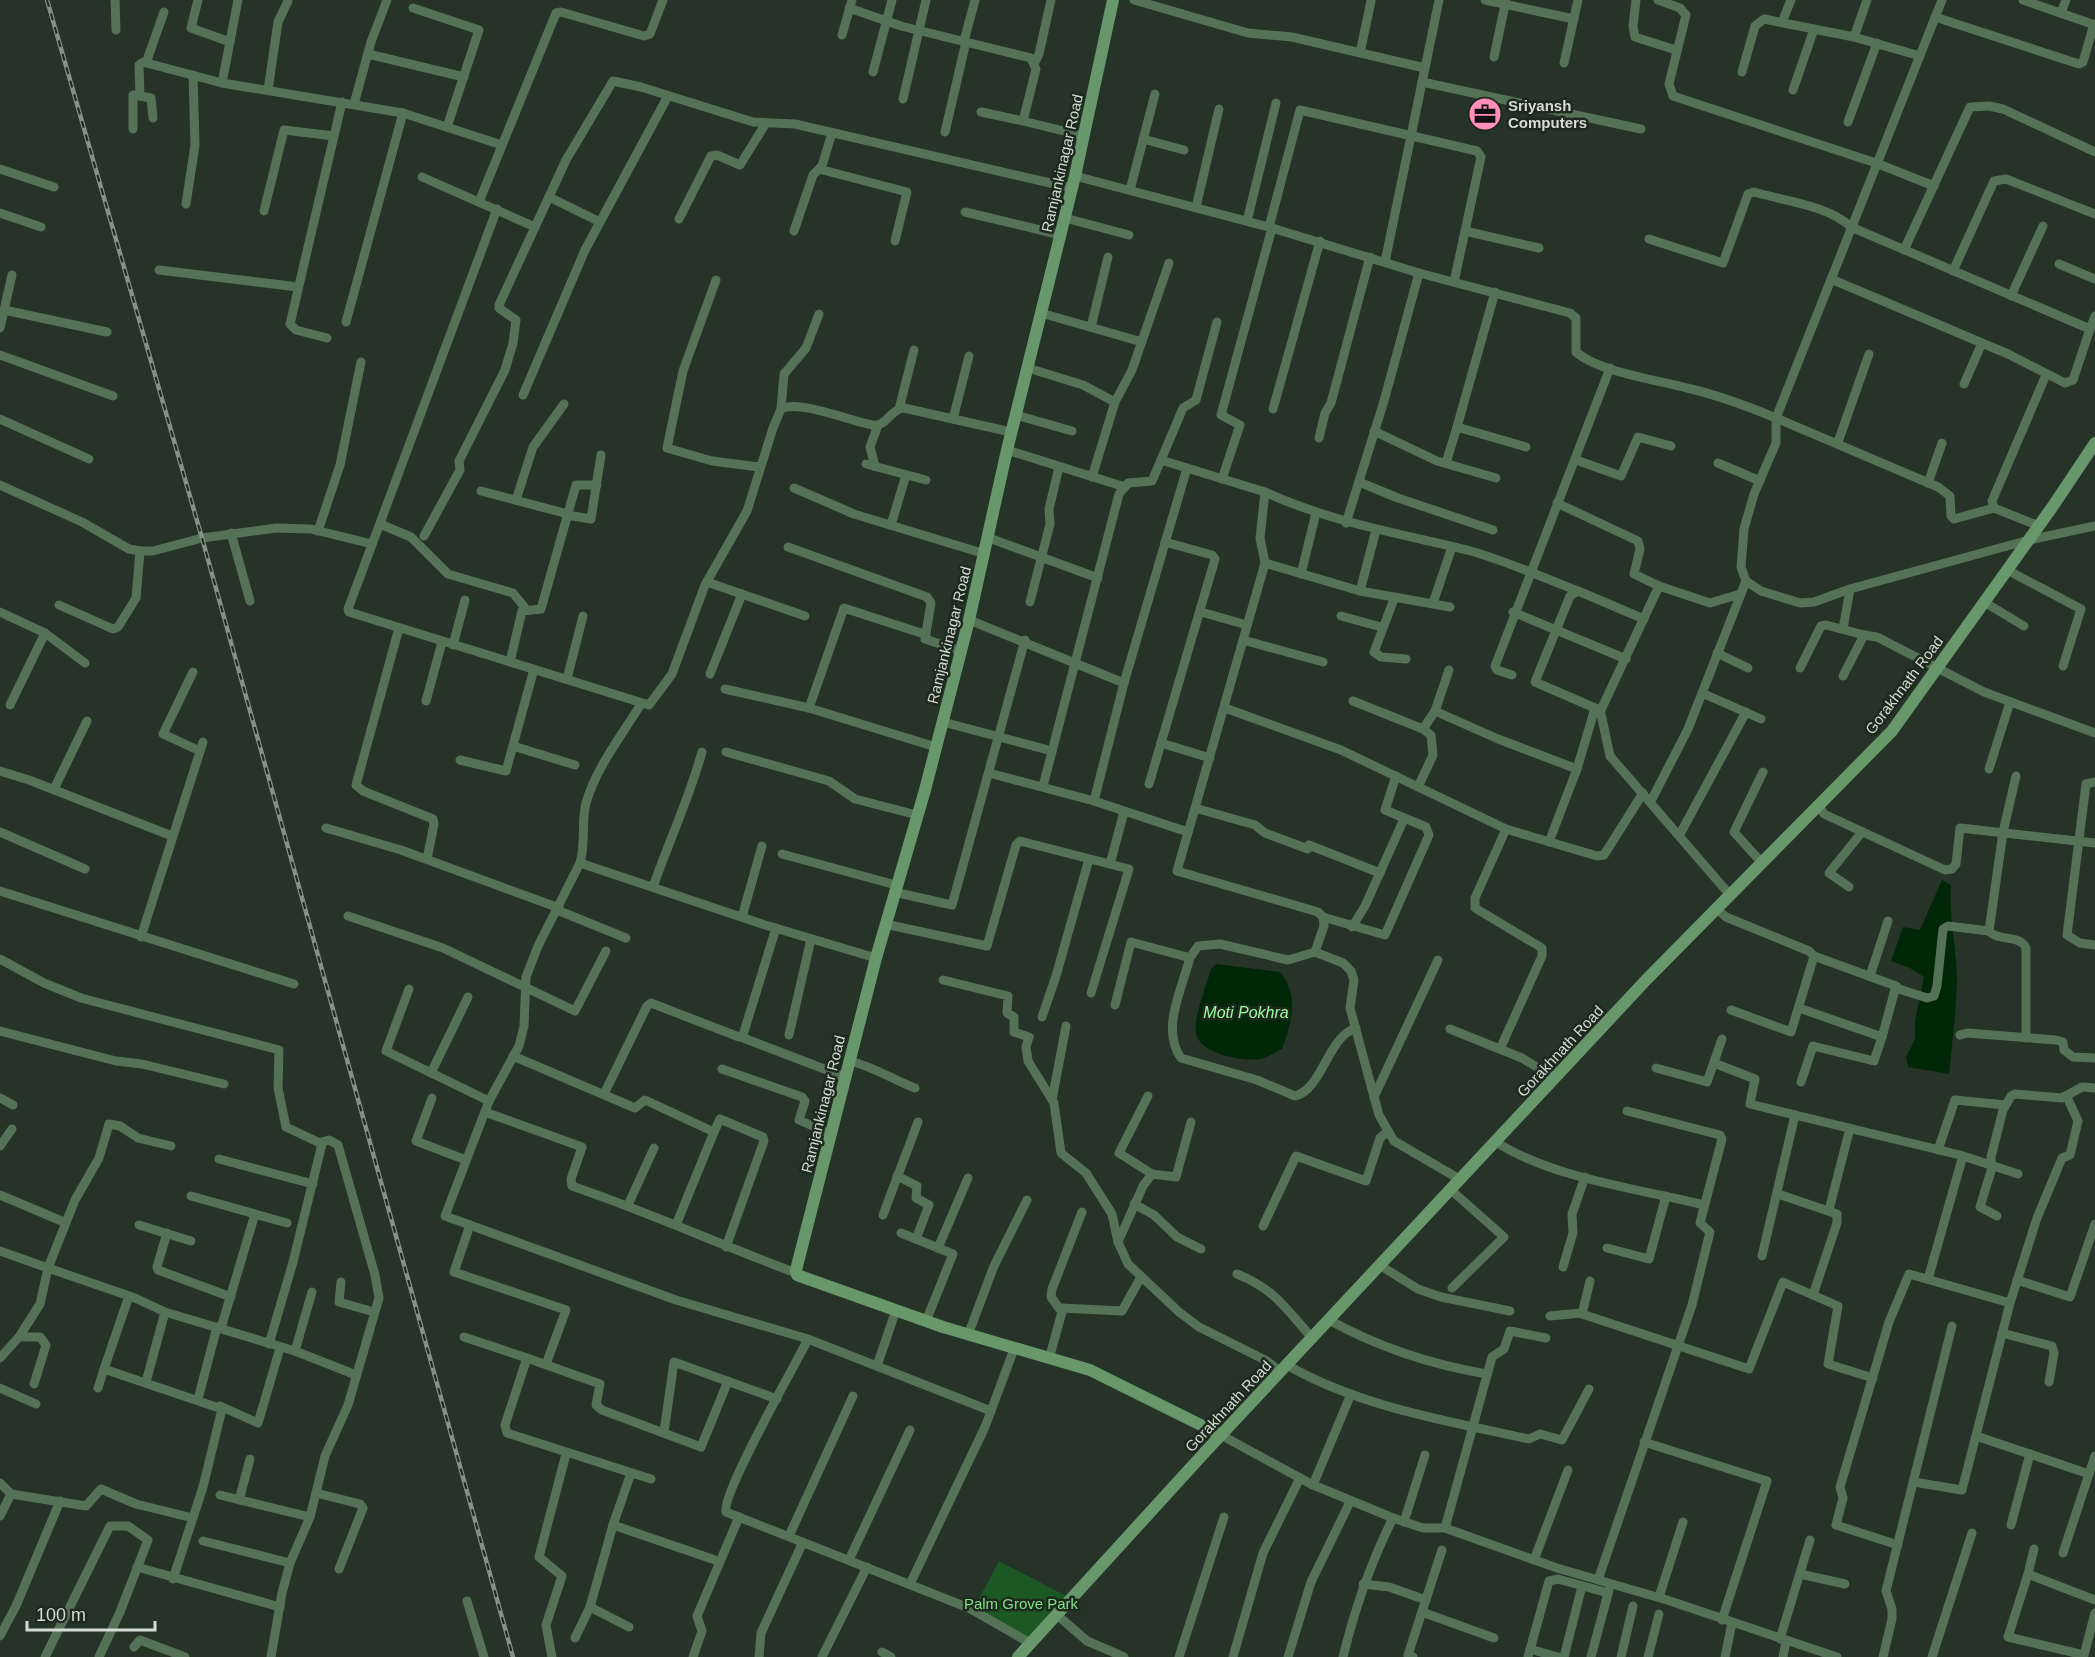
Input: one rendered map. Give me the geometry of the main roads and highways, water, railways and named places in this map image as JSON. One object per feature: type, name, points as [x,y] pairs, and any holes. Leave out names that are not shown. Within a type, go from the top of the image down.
[{"type":"water","points":[[1942,880],[1951,885],[1957,969],[1949,1074],[1908,1067],[1906,1057],[1915,1039],[1915,1021],[1924,977],[1910,968],[1891,961],[1903,927],[1920,930]]},
{"type":"water","name":"Moti Pokhra","points":[[1216,964],[1280,972],[1290,990],[1292,999],[1289,1029],[1282,1049],[1261,1059],[1234,1058],[1213,1051],[1199,1040],[1196,1033],[1198,1011],[1211,969]]},
{"type":"railway","points":[[47,0],[202,538],[513,1657]]},
{"type":"place","name":"Sriyansh Computers","points":[[1485,114]]},
{"type":"park label","name":"Palm Grove Park","points":[[1021,1603]]}]
